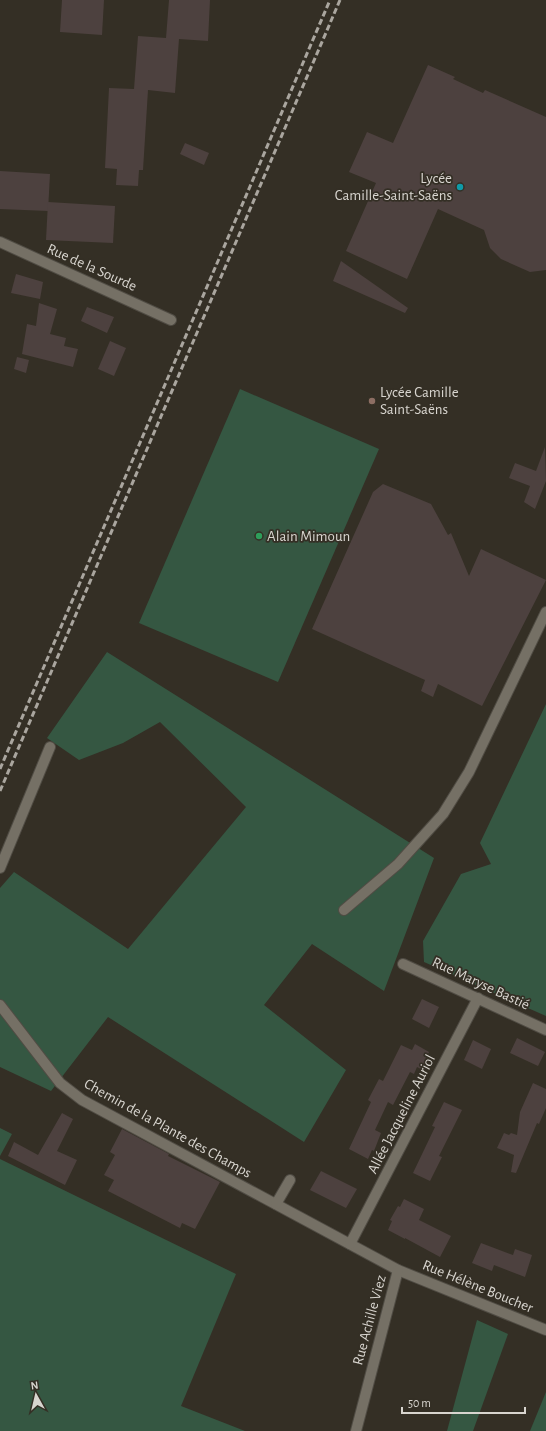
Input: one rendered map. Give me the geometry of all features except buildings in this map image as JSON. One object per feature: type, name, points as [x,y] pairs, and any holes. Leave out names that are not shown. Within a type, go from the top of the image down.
[{"type":"street","name":"Rue de la Sourde","points":[[0,242],[171,320]]},
{"type":"street","points":[[344,910],[398,864],[443,814],[469,772],[546,612]]},
{"type":"street","points":[[0,868],[50,747]]},
{"type":"street","name":"Rue Maryse Bastié","points":[[403,964],[546,1030]]},
{"type":"street","name":"Allée Jacqueline Auriol","points":[[350,1244],[478,998]]},
{"type":"street","name":"Chemin de la Plante des Champs","points":[[0,1005],[60,1083],[82,1100],[350,1244]]},
{"type":"street","points":[[276,1204],[290,1180]]},
{"type":"street","name":"Rue Achille Viez","points":[[350,1244],[398,1270],[356,1431]]},
{"type":"street","name":"Rue Hélène Boucher","points":[[398,1270],[546,1330]]},
{"type":"green space","name":"Alain Mimoun","points":[[240,389],[379,449],[278,682],[139,623]]},
{"type":"green space","points":[[107,652],[434,858],[384,991],[312,944],[264,1005],[346,1070],[304,1142],[108,1017],[51,1091],[0,1067],[0,888],[14,872],[128,949],[246,807],[160,722],[123,743],[79,760],[47,738]]},
{"type":"green space","points":[[546,704],[546,1016],[424,962],[423,941],[461,874],[491,864],[480,843]]},
{"type":"green space","points":[[0,1128],[12,1134],[0,1156]]},
{"type":"green space","points":[[0,1159],[236,1274],[181,1406],[245,1431],[0,1431]]},
{"type":"green space","points":[[477,1320],[508,1334],[473,1431],[447,1431]]},
{"type":"green space","points":[[546,1392],[546,1431],[530,1431]]},
{"type":"railway","points":[[0,769],[330,0]]},
{"type":"railway","points":[[0,791],[340,0]]},
{"type":"place","name":"Lycée Camille-Saint-Saëns","points":[[460,187]]},
{"type":"place","name":"Lycée Camille Saint-Saëns","points":[[372,401]]},
{"type":"place","name":"Alain Mimoun","points":[[259,536]]}]
